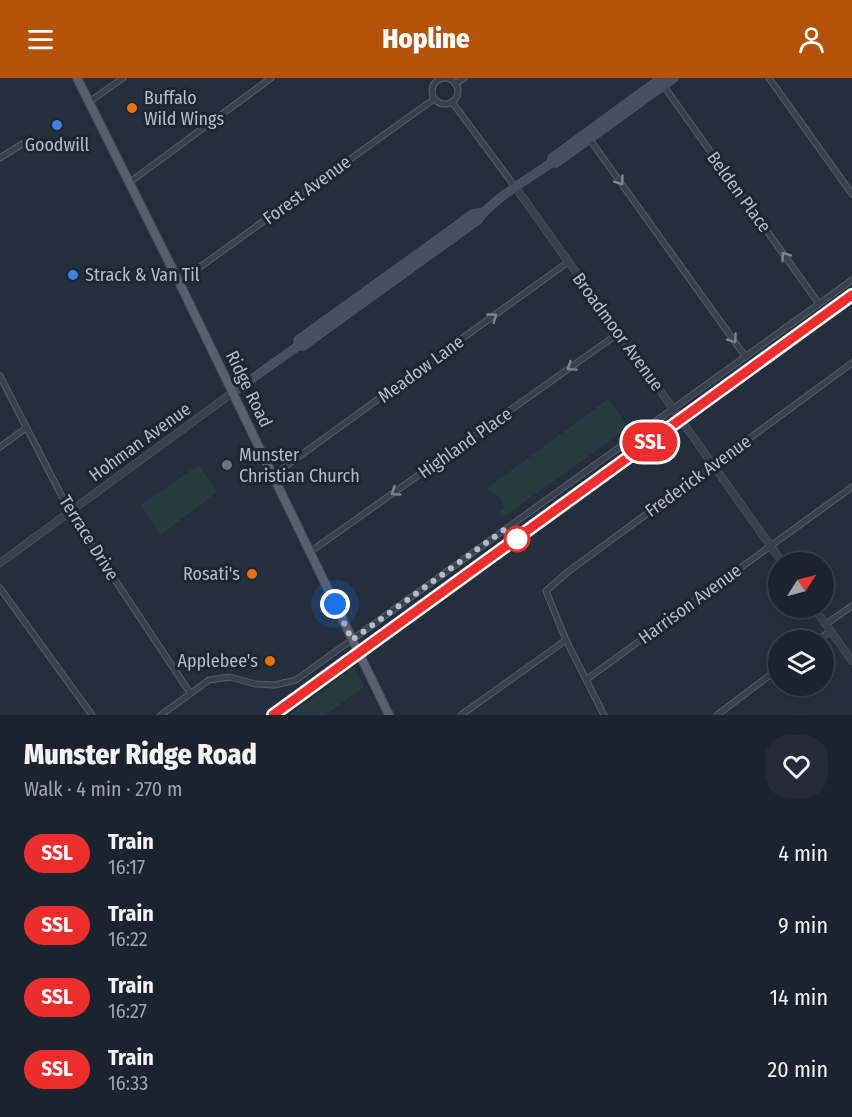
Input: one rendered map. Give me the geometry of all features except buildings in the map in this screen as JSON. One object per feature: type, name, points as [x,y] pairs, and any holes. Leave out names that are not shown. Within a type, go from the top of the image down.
[{"type":"main road","name":"Ridge Road","points":[[77,78],[179,282],[389,715]]},
{"type":"main road","name":"Hohman Avenue","points":[[232,393],[298,346],[298,340],[473,214],[483,212],[551,163],[552,158],[588,136],[661,81],[674,78]]},
{"type":"street","points":[[89,102],[123,78]]},
{"type":"street","points":[[130,182],[271,78]]},
{"type":"street","points":[[455,84],[464,78]]},
{"type":"street","points":[[769,78],[852,194]]},
{"type":"street","points":[[437,79],[449,79],[455,84],[457,95],[452,102],[443,104],[434,99],[432,91],[437,79]]},
{"type":"street","name":"Belden Place","points":[[661,81],[819,304]]},
{"type":"street","name":"Forest Avenue","points":[[179,282],[434,99]]},
{"type":"street","name":"Broadmoor Avenue","points":[[452,102],[516,188],[774,552]]},
{"type":"street","points":[[588,136],[745,356]]},
{"type":"street","points":[[0,158],[22,144]]},
{"type":"street","name":"Meadow Lane","points":[[272,476],[568,262]]},
{"type":"street","points":[[160,715],[209,680],[230,677],[255,684],[275,685],[296,680],[852,280]]},
{"type":"street","name":"Highland Place","points":[[310,552],[619,333]]},
{"type":"street","name":"Frederick Avenue","points":[[566,640],[546,591],[569,571],[852,363]]},
{"type":"street","name":"Terrace Drive","points":[[0,376],[70,512],[190,693]]},
{"type":"street","name":"Hohman Avenue","points":[[0,563],[232,393]]},
{"type":"street","points":[[0,447],[26,428]]},
{"type":"street","name":"Harrison Avenue","points":[[587,679],[852,487]]},
{"type":"street","points":[[0,588],[92,715]]},
{"type":"street","points":[[828,628],[852,606]]},
{"type":"street","points":[[821,618],[852,661]]},
{"type":"street","points":[[461,715],[566,640],[603,715]]},
{"type":"street","points":[[717,715],[768,677]]},
{"type":"green space","points":[[608,399],[629,427],[502,518],[499,513],[504,508],[501,501],[486,489]]},
{"type":"green space","points":[[199,465],[217,492],[160,535],[141,505]]},
{"type":"green space","points":[[354,667],[364,687],[325,715],[289,715]]},
{"type":"railway","points":[[273,715],[852,295]]},
{"type":"train","name":"SSL","points":[[273,715],[852,295]]},
{"type":"place","name":"Buffalo Wild Wings","points":[[132,108]]},
{"type":"place","name":"Goodwill","points":[[57,125]]},
{"type":"place","name":"Strack & Van Til","points":[[73,275]]},
{"type":"place","name":"Munster Christian Church","points":[[227,465]]},
{"type":"place","name":"Rosati's","points":[[252,574]]},
{"type":"place","name":"Applebee's","points":[[270,661]]},
{"type":"route","points":[[335,604],[352,640],[504,530],[517,539]]}]
